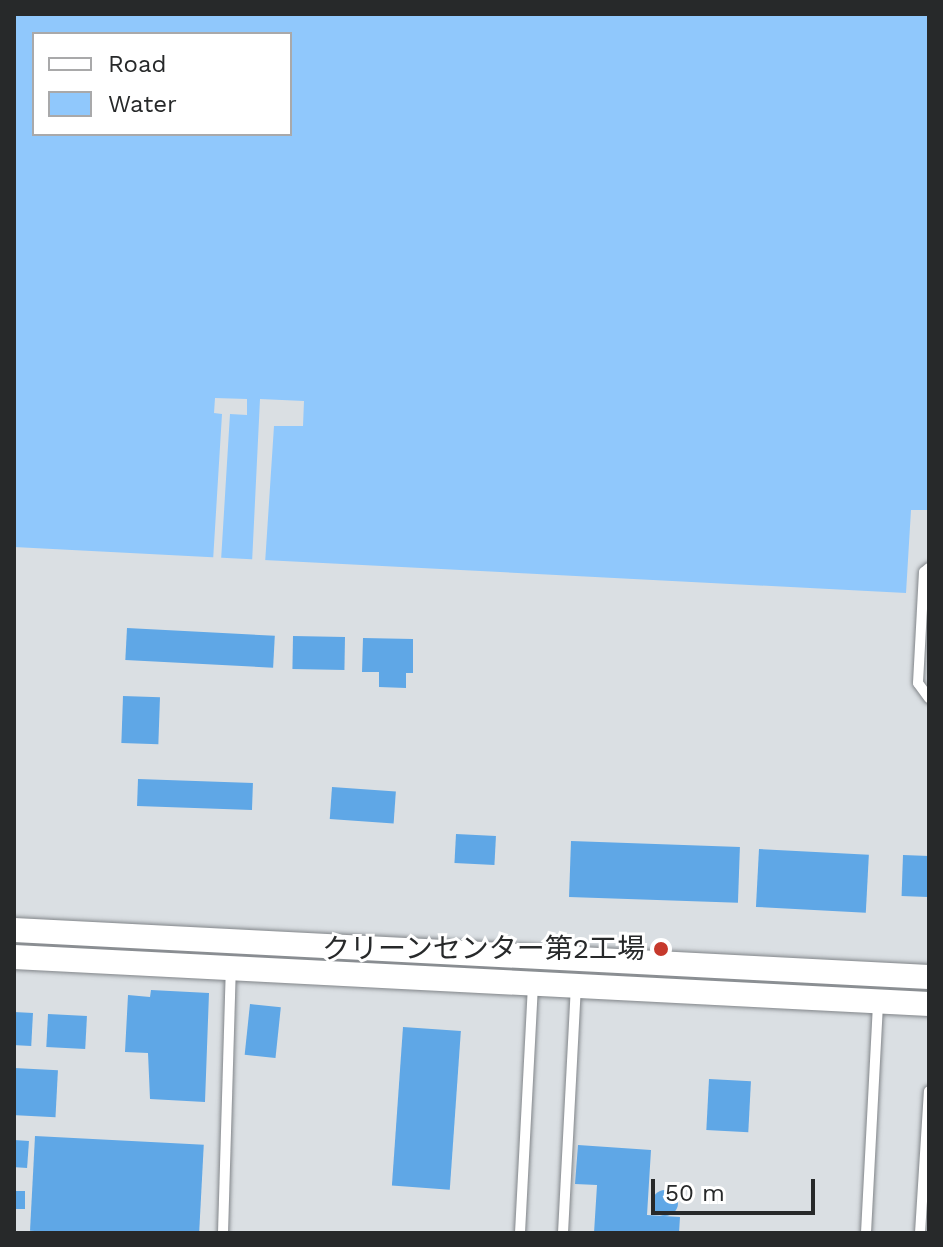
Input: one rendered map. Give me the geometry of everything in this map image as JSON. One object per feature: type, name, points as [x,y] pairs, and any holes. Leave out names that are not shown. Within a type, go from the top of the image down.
[{"type":"street","points":[[14,930],[929,977]]},
{"type":"street","points":[[14,957],[929,1004]]},
{"type":"lane","points":[[929,568],[924,572],[918,683],[929,698]]},
{"type":"lane","points":[[223,1233],[231,968]]},
{"type":"lane","points":[[520,1233],[533,983]]},
{"type":"lane","points":[[563,1233],[576,985]]},
{"type":"lane","points":[[866,1233],[878,1000]]},
{"type":"lane","points":[[920,1233],[929,1091]]},
{"type":"water","points":[[14,14],[929,14],[929,510],[911,510],[906,593],[14,547]]},
{"type":"pier","points":[[215,398],[247,399],[247,415],[230,414],[221,561],[213,561],[222,414],[214,413]]},
{"type":"pier","points":[[260,399],[304,401],[303,426],[274,426],[265,564],[252,563]]},
{"type":"building","points":[[127,628],[275,636],[273,668],[125,660]]},
{"type":"building","points":[[293,636],[345,637],[344,670],[292,669]]},
{"type":"building","points":[[363,638],[413,639],[413,673],[406,673],[406,688],[379,687],[379,672],[362,672]]},
{"type":"building","points":[[123,696],[160,697],[158,744],[121,743]]},
{"type":"building","points":[[138,779],[253,783],[252,810],[137,806]]},
{"type":"building","points":[[332,787],[396,791],[394,823],[330,819]]},
{"type":"building","points":[[456,834],[496,836],[494,865],[454,863]]},
{"type":"building","points":[[571,841],[740,847],[738,903],[569,897]]},
{"type":"building","points":[[759,849],[869,855],[866,913],[756,907]]},
{"type":"building","points":[[903,855],[929,856],[928,897],[902,896]]},
{"type":"building","points":[[151,990],[209,993],[205,1102],[150,1099],[148,1053],[125,1052],[128,995],[150,997]]},
{"type":"building","points":[[250,1004],[281,1007],[275,1058],[245,1055]]},
{"type":"building","points":[[14,1012],[33,1013],[31,1046],[14,1045]]},
{"type":"building","points":[[48,1014],[87,1016],[85,1049],[46,1047]]},
{"type":"building","points":[[403,1027],[461,1031],[450,1190],[392,1186]]},
{"type":"building","points":[[14,1068],[58,1070],[55,1117],[14,1115]]},
{"type":"building","points":[[709,1079],[751,1081],[748,1132],[706,1130]]},
{"type":"building","points":[[35,1136],[204,1145],[199,1233],[30,1231]]},
{"type":"building","points":[[14,1140],[29,1141],[27,1168],[14,1167]]},
{"type":"building","points":[[578,1145],[651,1150],[647,1215],[680,1217],[679,1233],[594,1233],[597,1185],[575,1184]]},
{"type":"building","points":[[665,1190],[675,1193],[678,1203],[675,1213],[665,1216],[655,1213],[652,1203],[655,1193]]},
{"type":"building","points":[[14,1191],[25,1191],[25,1209],[14,1209]]},
{"type":"place","name":"クリーンセンター第2工場","points":[[661,949]]}]
